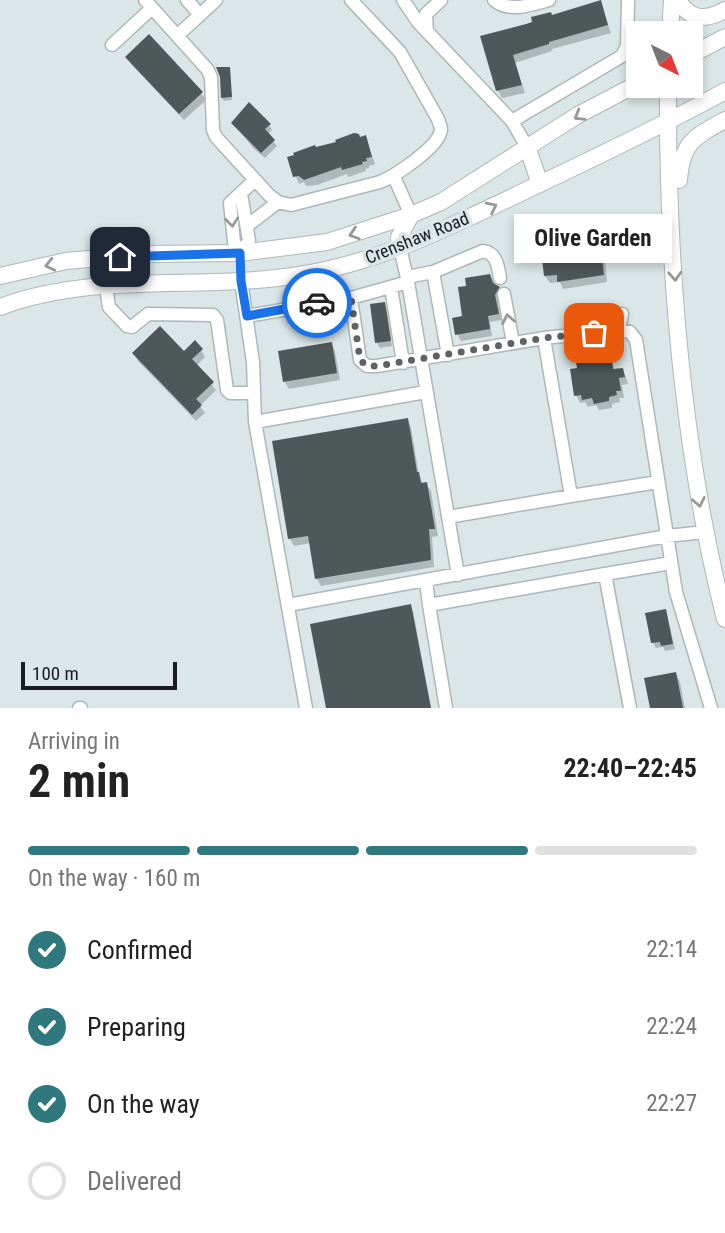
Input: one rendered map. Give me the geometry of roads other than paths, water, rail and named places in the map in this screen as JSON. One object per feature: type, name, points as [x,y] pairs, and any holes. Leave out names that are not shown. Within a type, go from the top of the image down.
[{"type":"main road","points":[[671,21],[672,0]]},
{"type":"main road","points":[[678,0],[693,16],[703,17],[725,10]]},
{"type":"main road","points":[[704,48],[725,37]]},
{"type":"main road","name":"Crenshaw Road","points":[[0,276],[66,261],[147,254],[240,253],[327,242],[411,215],[441,202],[578,116],[626,90]]},
{"type":"main road","name":"Crenshaw Road","points":[[0,307],[70,290],[241,281],[302,275],[350,264],[435,234],[668,122],[725,91]]},
{"type":"main road","points":[[668,98],[676,314],[684,398],[697,492],[725,619]]},
{"type":"main road","points":[[673,243],[681,158],[696,136],[725,120]]},
{"type":"main road","points":[[528,149],[540,184]]},
{"type":"main road","points":[[400,248],[399,237],[411,215]]},
{"type":"main road","points":[[240,253],[241,281]]},
{"type":"lane","points":[[187,0],[200,15]]},
{"type":"lane","points":[[178,35],[216,0]]},
{"type":"lane","points":[[112,44],[148,4],[207,69],[211,77],[213,130],[216,137],[278,202],[291,205],[394,177],[438,139],[441,130],[439,119],[400,52],[351,0]]},
{"type":"lane","points":[[403,0],[409,12],[427,32],[512,121],[528,149]]},
{"type":"lane","points":[[427,32],[426,14],[441,0]]},
{"type":"lane","points":[[494,0],[501,7],[519,7],[548,0]]},
{"type":"lane","points":[[512,121],[622,56],[627,46],[628,0]]},
{"type":"lane","points":[[394,177],[411,215]]},
{"type":"lane","points":[[241,194],[249,241],[240,253],[234,242],[230,203],[255,180]]},
{"type":"lane","points":[[247,226],[278,202]]},
{"type":"lane","points":[[400,248],[408,280],[458,575]]},
{"type":"lane","points":[[247,316],[351,298],[391,287],[483,251],[496,260],[500,278]]},
{"type":"lane","points":[[433,272],[448,355]]},
{"type":"lane","points":[[241,281],[253,362],[255,422],[306,708]]},
{"type":"lane","points":[[106,287],[109,307],[127,326],[132,327],[148,314],[214,315],[217,320],[227,390],[230,393],[253,393]]},
{"type":"lane","points":[[391,287],[404,363]]},
{"type":"lane","points":[[503,295],[513,343]]},
{"type":"lane","points":[[351,298],[360,360],[367,366],[404,363],[544,338],[619,330],[630,332],[636,341],[676,592],[711,708]]},
{"type":"lane","points":[[619,330],[622,314]]},
{"type":"lane","points":[[544,338],[571,496]]},
{"type":"lane","points":[[255,422],[426,392]]},
{"type":"lane","points":[[447,517],[658,482]]},
{"type":"lane","points":[[288,605],[667,536],[705,532]]},
{"type":"lane","points":[[429,605],[671,563]]},
{"type":"lane","points":[[605,574],[630,708]]},
{"type":"lane","points":[[426,581],[446,708]]},
{"type":"place","name":"Olive Garden","points":[[594,333]]}]
